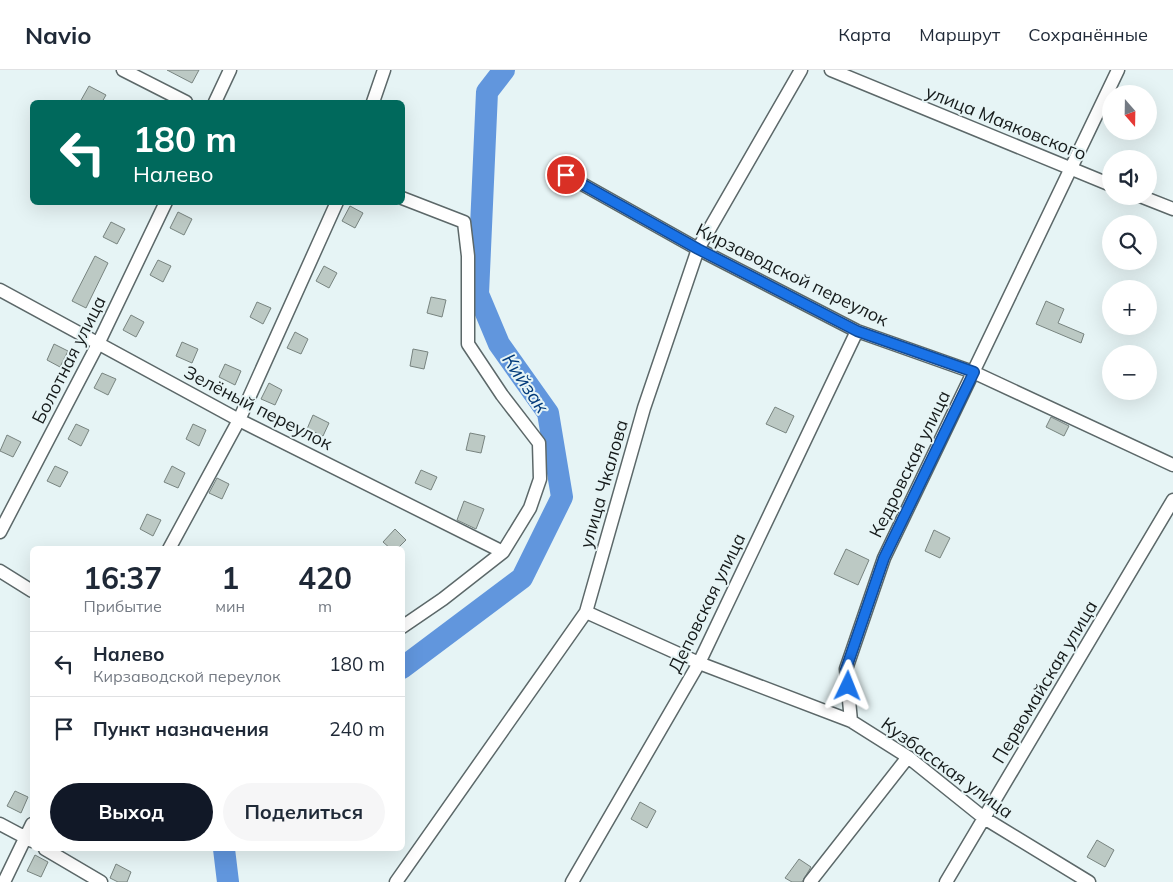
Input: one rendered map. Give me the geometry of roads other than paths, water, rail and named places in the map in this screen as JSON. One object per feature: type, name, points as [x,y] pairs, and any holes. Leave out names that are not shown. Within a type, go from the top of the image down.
[{"type":"street","points":[[123,70],[182,100]]},
{"type":"street","points":[[216,100],[230,70]]},
{"type":"street","points":[[374,100],[384,70]]},
{"type":"street","name":"улица Чкалова","points":[[396,882],[586,612],[644,408],[698,249],[801,70]]},
{"type":"street","name":"улица Маяковского","points":[[831,70],[1102,181]]},
{"type":"street","name":"Кедровская улица","points":[[851,721],[846,669],[884,558],[1118,70]]},
{"type":"street","name":"Кирзаводской переулок","points":[[566,175],[698,249],[857,331],[974,372],[1173,465]]},
{"type":"street","points":[[405,199],[464,222],[468,256],[468,344],[502,395],[539,443],[540,480],[530,508],[503,552],[443,599],[405,625]]},
{"type":"street","points":[[1157,203],[1173,209]]},
{"type":"street","name":"Болотная улица","points":[[0,532],[98,344],[165,205]]},
{"type":"street","points":[[171,546],[239,420],[336,205]]},
{"type":"street","name":"Зелёный переулок","points":[[0,290],[239,420],[503,552]]},
{"type":"street","name":"Деповская улица","points":[[572,882],[699,663],[857,331]]},
{"type":"street","name":"Первомайская улица","points":[[946,882],[1173,500]]},
{"type":"street","points":[[0,571],[30,589]]},
{"type":"street","name":"Кузбасская улица","points":[[586,612],[699,663],[851,721],[908,757],[984,818],[1089,882]]},
{"type":"street","points":[[810,882],[908,757]]},
{"type":"street","points":[[0,824],[29,840],[4,882]]},
{"type":"street","points":[[48,851],[102,882]]},
{"type":"waterway","name":"Кийзак","points":[[405,666],[522,578],[562,497],[548,413],[499,344],[478,294],[487,92],[504,70]]},
{"type":"waterway","name":"Кийзак","points":[[224,851],[228,882]]}]
